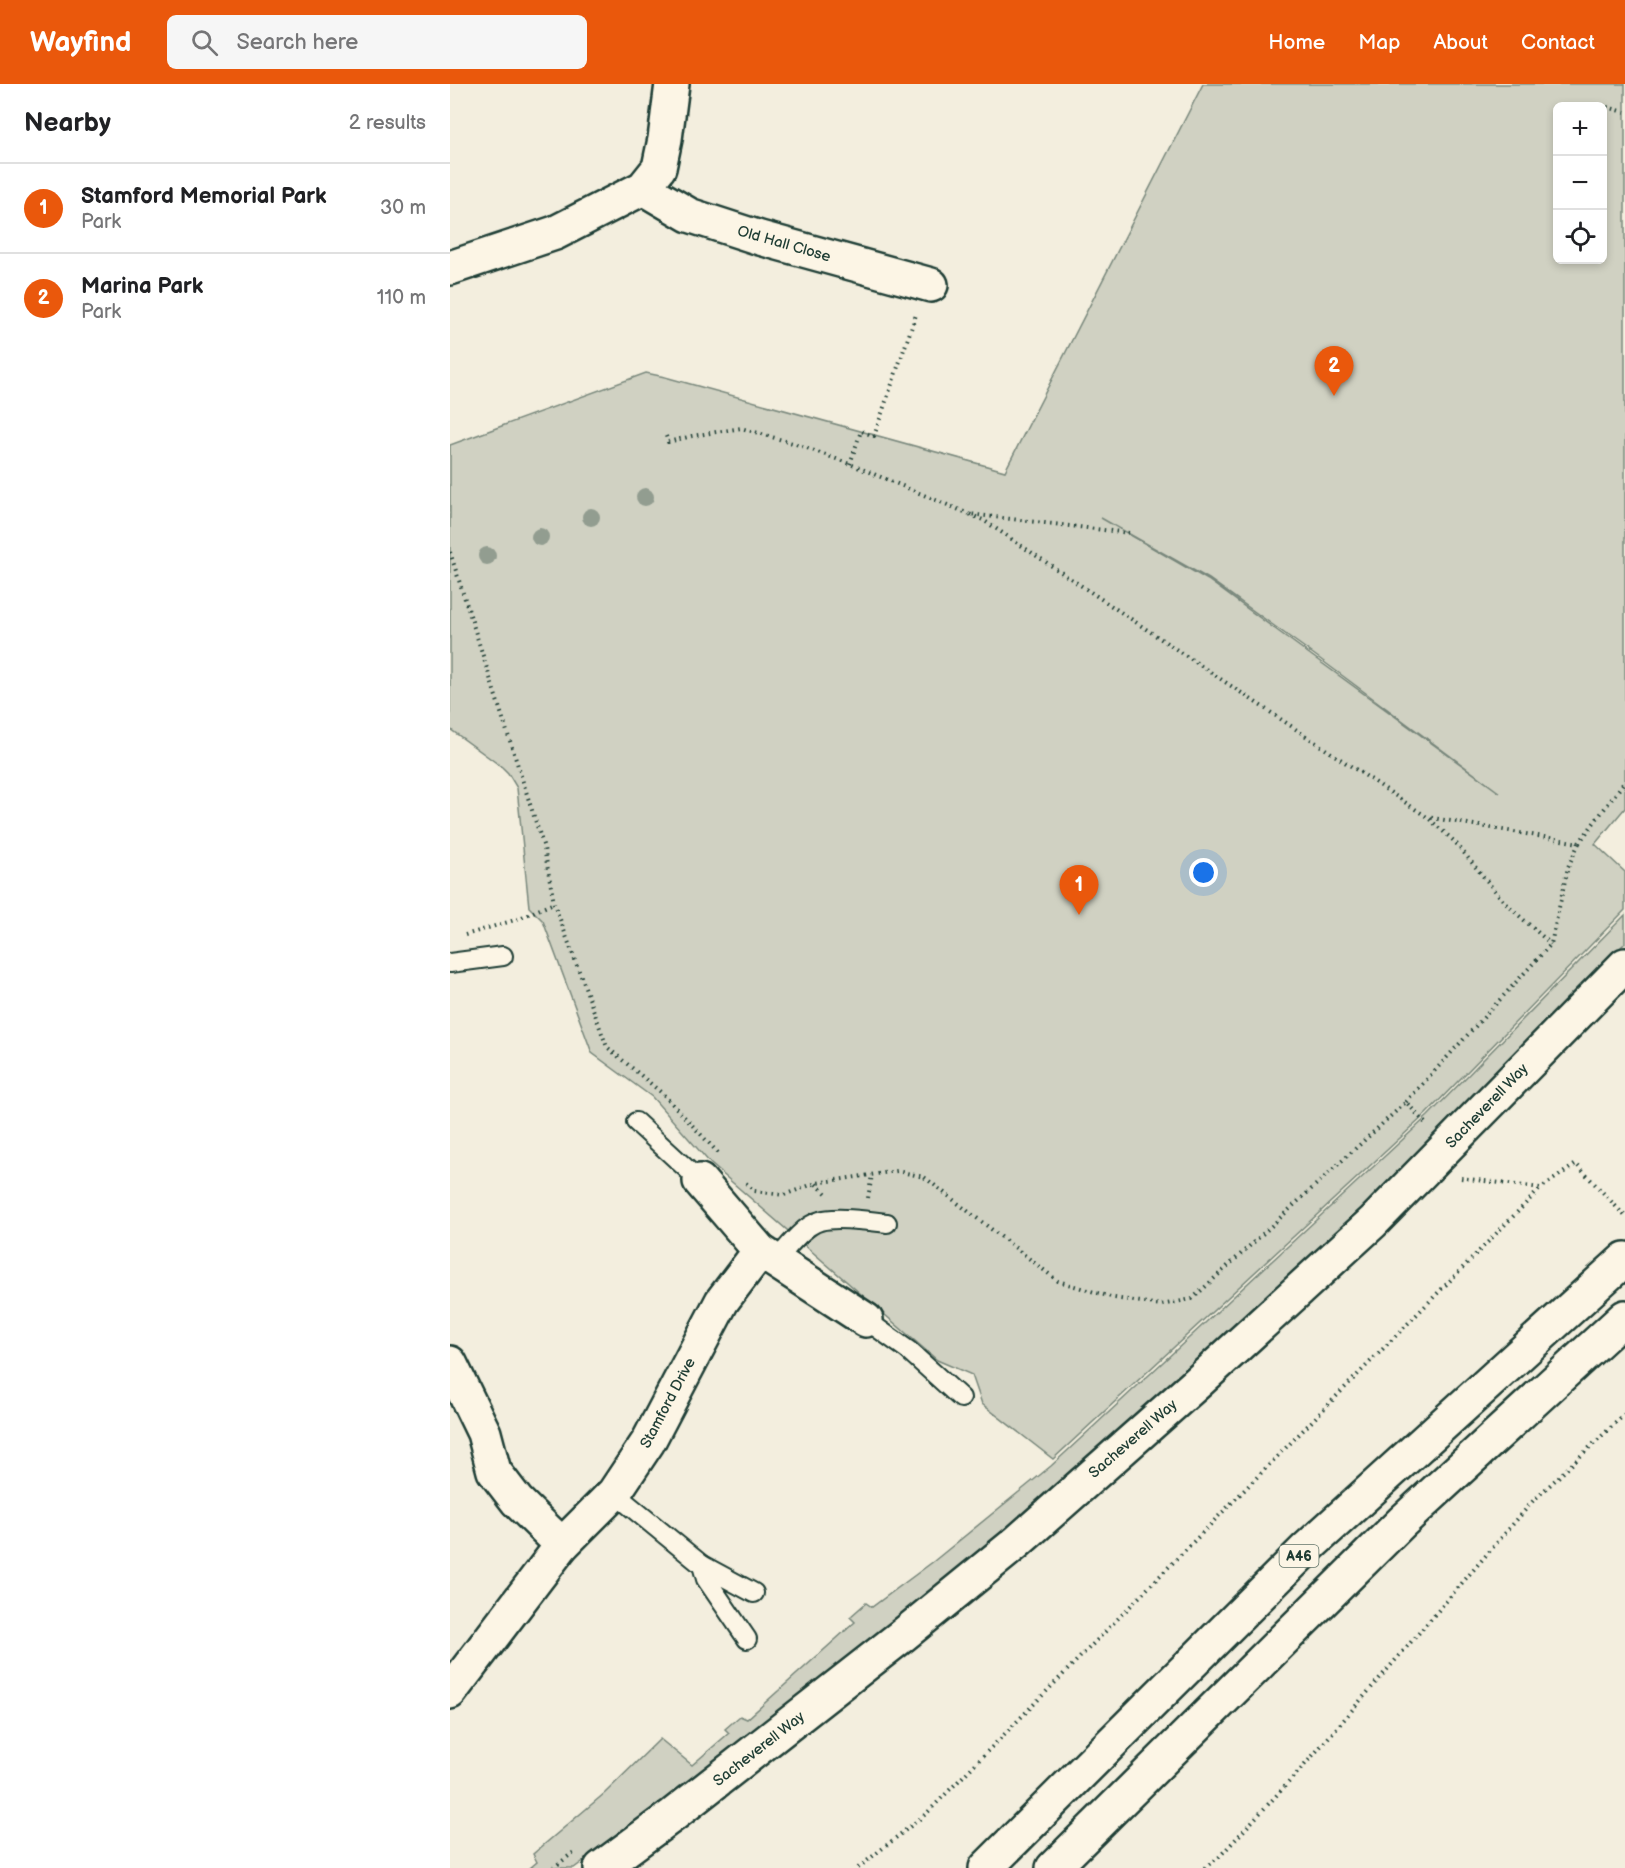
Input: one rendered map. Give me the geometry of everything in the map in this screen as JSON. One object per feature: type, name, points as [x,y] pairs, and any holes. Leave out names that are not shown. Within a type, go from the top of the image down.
[{"type":"main road","points":[[450,267],[555,233],[643,188],[658,168],[666,139],[672,84]]},
{"type":"main road","name":"Old Hall Close","points":[[643,188],[699,219],[931,285]]},
{"type":"main road","name":"Sacheverell Way","points":[[590,1858],[673,1815],[903,1635],[1016,1543],[1197,1383],[1364,1230],[1625,965]]},
{"type":"main road","points":[[700,1181],[768,1257],[866,1320]]},
{"type":"main road","name":"Stamford Drive","points":[[450,1692],[562,1545],[614,1493],[648,1442],[722,1301],[768,1257]]},
{"type":"main road","name":"A46","points":[[986,1868],[1306,1550],[1625,1259]]},
{"type":"main road","points":[[1053,1868],[1402,1522],[1625,1317]]},
{"type":"main road","points":[[452,1370],[484,1433],[494,1471],[517,1501],[562,1545]]},
{"type":"lane","points":[[450,963],[502,956]]},
{"type":"lane","points":[[636,1122],[700,1181]]},
{"type":"lane","points":[[768,1257],[820,1221],[887,1222]]},
{"type":"lane","points":[[866,1320],[908,1350],[961,1398]]},
{"type":"lane","points":[[614,1493],[702,1565],[754,1593]]},
{"type":"lane","points":[[702,1565],[706,1579],[747,1639]]},
{"type":"path","points":[[1607,107],[1625,112]]},
{"type":"path","points":[[850,464],[861,431],[874,436],[914,319],[931,285]]},
{"type":"path","points":[[666,436],[668,442],[741,428],[796,444],[850,464],[983,520],[1427,817],[1455,842],[1504,903],[1551,944]]},
{"type":"path","points":[[969,514],[1130,533]]},
{"type":"path","points":[[450,552],[544,848],[554,903],[607,1047],[663,1094],[724,1159]]},
{"type":"path","points":[[739,1175],[754,1191],[784,1195],[816,1183],[897,1171],[924,1177],[1058,1281],[1114,1298],[1161,1305],[1192,1299],[1406,1102],[1551,944],[1568,867],[1579,843],[1625,781]]},
{"type":"path","points":[[1427,817],[1579,843]]},
{"type":"path","points":[[460,937],[515,920],[554,903]]},
{"type":"path","points":[[1406,1102],[1447,1146],[1455,1178],[1541,1188]]},
{"type":"path","points":[[858,1868],[927,1813],[1541,1188],[1576,1164],[1625,1216]]},
{"type":"path","points":[[859,1200],[868,1198],[873,1175]]},
{"type":"path","points":[[1204,1868],[1219,1857],[1302,1768],[1533,1501],[1625,1414]]},
{"type":"path","points":[[553,1868],[590,1858]]},
{"type":"shaded area","points":[[1203,84],[1625,84],[1625,808],[1595,844],[1625,872],[1625,910],[1426,1114],[1053,1459],[982,1404],[972,1375],[937,1360],[711,1164],[652,1097],[592,1053],[543,921],[529,907],[517,788],[502,767],[450,729],[450,445],[646,373],[1005,471]],"holes":[[[1101,518],[1209,579],[1316,656],[1500,793],[1208,580]]]},
{"type":"shaded area","points":[[1625,915],[1625,943],[1363,1207],[1147,1407],[1005,1529],[704,1772],[574,1868],[530,1868],[537,1862],[533,1854],[605,1793],[660,1739],[692,1765],[729,1733],[725,1729],[740,1716],[747,1719],[855,1622],[850,1617],[866,1603],[872,1607],[934,1561],[1051,1466],[1428,1116]]},
{"type":"place","name":"Marina Park","points":[[1334,396]]},
{"type":"place","name":"Stamford Memorial Park","points":[[1079,915]]}]
